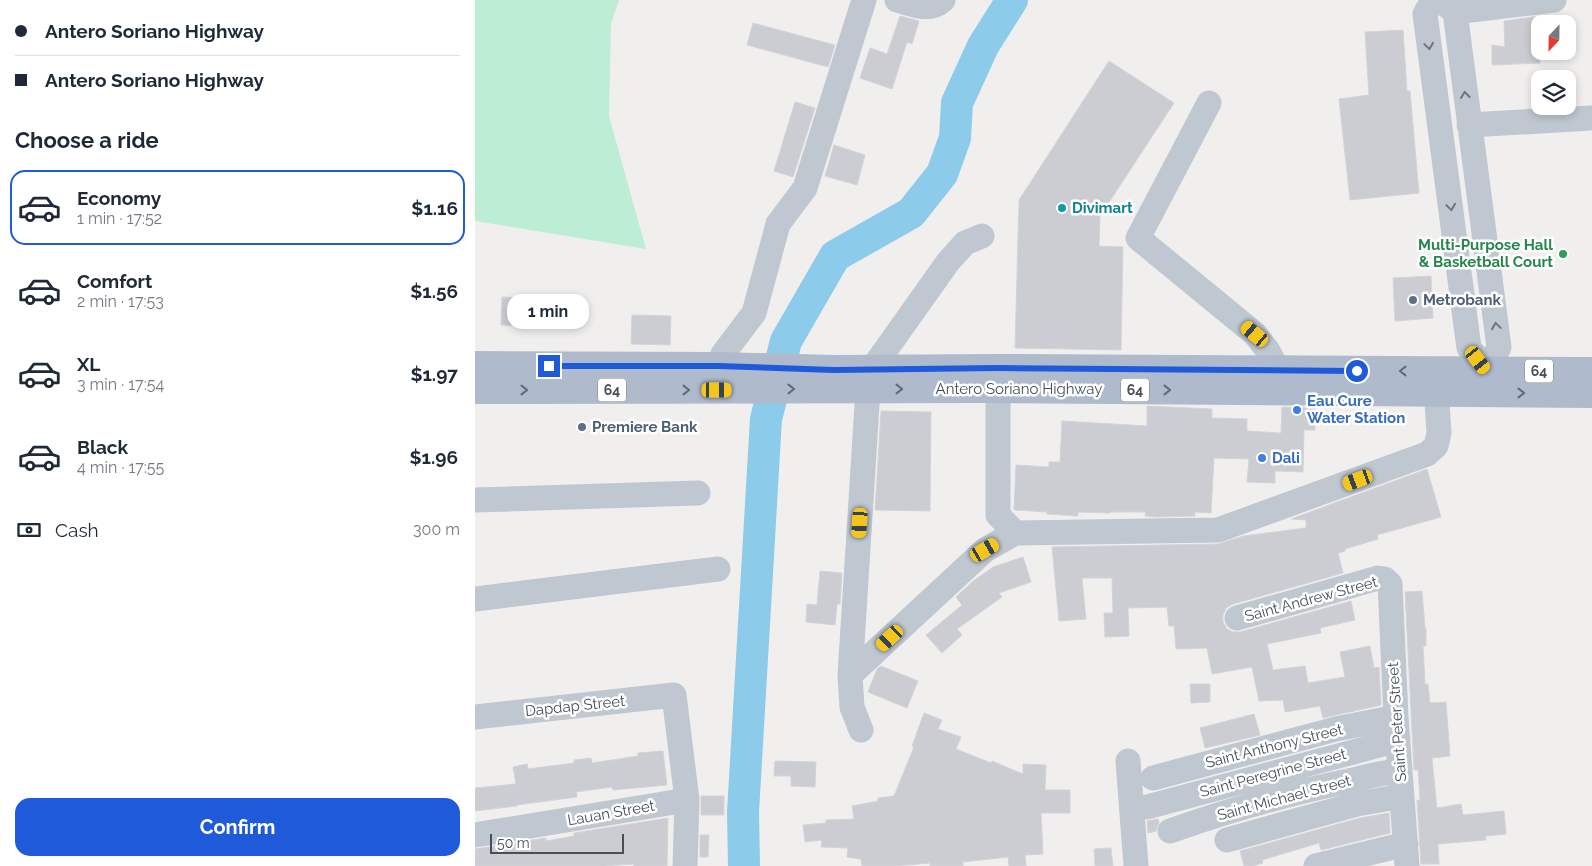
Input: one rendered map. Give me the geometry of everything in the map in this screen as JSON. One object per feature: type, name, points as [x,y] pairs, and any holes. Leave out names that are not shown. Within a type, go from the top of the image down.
[{"type":"main road","name":"Antero Soriano Highway","points":[[475,365],[749,379],[998,378],[1487,382],[1592,371]]},
{"type":"main road","name":"Antero Soriano Highway","points":[[475,390],[718,378]]},
{"type":"main road","name":"Antero Soriano Highway","points":[[1487,382],[1592,394]]},
{"type":"street","points":[[718,378],[723,354],[754,313],[778,224],[805,188],[864,0]]},
{"type":"street","points":[[897,0],[922,7],[930,7],[943,0]]},
{"type":"street","points":[[1433,0],[1425,14],[1469,348],[1487,382]]},
{"type":"street","points":[[1487,382],[1499,347],[1469,125],[1448,6],[1554,0]]},
{"type":"street","points":[[1209,103],[1138,238],[1255,334],[1268,351],[1278,381]]},
{"type":"street","points":[[1469,125],[1592,118]]},
{"type":"street","points":[[861,730],[852,707],[850,675],[870,379],[948,262],[965,243],[982,236]]},
{"type":"street","points":[[998,378],[998,515],[1015,533]]},
{"type":"street","points":[[850,675],[985,550],[1015,533],[1218,530],[1427,454],[1436,446],[1439,433],[1436,382]]},
{"type":"street","points":[[475,500],[698,492]]},
{"type":"street","points":[[475,599],[718,570]]},
{"type":"street","name":"Saint Andrew Street","points":[[1237,618],[1347,586],[1378,578],[1385,579]]},
{"type":"street","name":"Saint Peter Street","points":[[1385,579],[1389,584],[1406,855]]},
{"type":"street","name":"Dapdap Street","points":[[475,717],[675,696],[687,800]]},
{"type":"street","name":"Saint Anthony Street","points":[[1153,778],[1336,729],[1397,729]]},
{"type":"street","name":"Saint Peregrine Street","points":[[1147,807],[1397,729]]},
{"type":"street","points":[[1128,761],[1136,866]]},
{"type":"street","name":"Saint Michael Street","points":[[1170,831],[1202,819],[1295,793],[1375,774],[1400,771]]},
{"type":"street","points":[[1227,840],[1357,804],[1402,796]]},
{"type":"street","points":[[685,866],[687,800]]},
{"type":"street","name":"Lauan Street","points":[[475,835],[687,800]]},
{"type":"street","points":[[1316,866],[1406,855]]},
{"type":"green space","points":[[475,0],[619,0],[611,24],[609,116],[646,249],[475,221]]},
{"type":"building","points":[[900,16],[919,21],[912,44],[907,42],[892,89],[860,78],[870,48],[887,54]]},
{"type":"building","points":[[1531,17],[1531,60],[1540,60],[1540,63],[1492,65],[1492,45],[1505,47],[1504,21]]},
{"type":"building","points":[[753,23],[835,45],[828,67],[747,45]]},
{"type":"building","points":[[1403,30],[1407,91],[1410,91],[1419,193],[1350,200],[1339,99],[1369,95],[1365,32]]},
{"type":"building","name":"Divimart","points":[[1109,61],[1174,103],[1100,216],[1099,246],[1123,247],[1121,350],[1015,348],[1019,200]]},
{"type":"building","points":[[795,102],[815,108],[793,177],[774,171]]},
{"type":"building","points":[[834,145],[865,155],[857,185],[825,176]]},
{"type":"building","points":[[1431,276],[1433,318],[1395,321],[1393,278]]},
{"type":"building","points":[[502,297],[523,298],[523,326],[501,325]]},
{"type":"building","points":[[632,315],[671,316],[670,345],[631,344]]},
{"type":"building","points":[[1147,406],[1212,409],[1212,418],[1247,419],[1247,431],[1280,433],[1282,407],[1315,408],[1315,430],[1304,430],[1303,472],[1275,471],[1275,483],[1247,482],[1249,459],[1214,458],[1211,513],[1195,512],[1195,516],[1156,517],[1145,516],[1146,512],[1078,512],[1078,516],[1014,510],[1016,465],[1049,467],[1049,462],[1060,462],[1062,421],[1147,426]]},
{"type":"building","points":[[881,411],[931,412],[930,511],[875,510]]},
{"type":"building","points":[[1427,469],[1441,517],[1377,535],[1378,539],[1338,553],[1343,573],[1233,604],[1226,608],[1223,615],[1223,622],[1227,629],[1233,632],[1240,632],[1351,601],[1355,620],[1320,628],[1321,633],[1267,644],[1273,670],[1305,666],[1308,683],[1345,677],[1340,652],[1370,646],[1374,668],[1379,667],[1381,705],[1323,718],[1320,706],[1285,712],[1283,700],[1259,701],[1252,667],[1212,674],[1207,648],[1176,649],[1174,626],[1169,626],[1167,607],[1128,608],[1129,636],[1105,637],[1104,613],[1113,613],[1112,578],[1082,578],[1086,619],[1059,621],[1052,547],[1218,544],[1243,536],[1306,528],[1306,520],[1291,519]]},
{"type":"building","points":[[1023,557],[1031,582],[999,593],[1002,597],[957,629],[962,635],[942,653],[926,635],[962,605],[956,597],[972,582],[993,567]]},
{"type":"building","points":[[820,571],[842,573],[840,604],[837,604],[835,625],[806,622],[807,604],[817,605]]},
{"type":"building","points":[[1422,591],[1426,628],[1426,646],[1423,646],[1425,684],[1428,684],[1430,703],[1446,702],[1450,756],[1432,758],[1437,808],[1461,804],[1463,815],[1504,811],[1506,834],[1486,836],[1486,840],[1438,844],[1439,864],[1421,864],[1417,800],[1420,800],[1418,770],[1414,770],[1405,592]]},
{"type":"building","points":[[881,666],[918,681],[907,708],[868,692],[877,669]]},
{"type":"building","points":[[1190,684],[1210,684],[1210,702],[1191,703]]},
{"type":"building","points":[[924,713],[942,720],[938,729],[961,737],[956,749],[1023,774],[1023,764],[1046,765],[1045,790],[1070,790],[1070,813],[1041,813],[1043,854],[1025,855],[1026,866],[1009,866],[1008,857],[963,862],[963,866],[930,866],[930,863],[862,866],[861,859],[847,857],[848,848],[821,847],[822,840],[805,842],[803,825],[826,823],[826,820],[854,819],[852,806],[878,801],[878,798],[894,796],[914,747],[912,746]]},
{"type":"building","points":[[1254,714],[1260,735],[1205,748],[1200,728]]},
{"type":"building","points":[[663,751],[667,785],[613,790],[612,787],[576,792],[577,797],[475,811],[475,788],[516,784],[513,767],[527,764],[528,769],[574,763],[574,760],[591,758],[592,763],[638,756],[638,753]]},
{"type":"building","points":[[775,761],[816,762],[815,787],[791,786],[791,776],[774,776]]},
{"type":"building","points":[[701,796],[724,796],[724,815],[701,815]]},
{"type":"building","points":[[1389,813],[1390,833],[1321,850],[1319,843],[1262,860],[1263,863],[1244,866],[1240,851],[1360,818]]},
{"type":"building","points":[[668,818],[667,866],[634,866],[634,864],[603,866],[475,866],[475,849],[546,838],[546,841],[574,836],[574,833]]},
{"type":"building","points":[[1158,819],[1156,831],[1148,833],[1147,821]]},
{"type":"building","points":[[700,835],[709,835],[708,857],[700,857]]},
{"type":"building","points":[[1111,848],[1113,866],[1095,866],[1094,849]]},
{"type":"waterway","points":[[744,866],[743,812],[766,419],[786,341],[835,256],[911,213],[942,174],[955,138],[957,103],[983,46],[1012,0]]},
{"type":"place","name":"Divimart","points":[[1062,208]]},
{"type":"place","name":"Multi-Purpose Hall & Basketball Court","points":[[1563,254]]},
{"type":"place","name":"Metrobank","points":[[1413,300]]},
{"type":"place","name":"Eau Cure Water Station","points":[[1297,410]]},
{"type":"place","name":"Premiere Bank","points":[[582,427]]},
{"type":"place","name":"Dali","points":[[1262,458]]},
{"type":"route","points":[[549,366],[719,366],[834,370],[998,368],[1357,371]]}]
